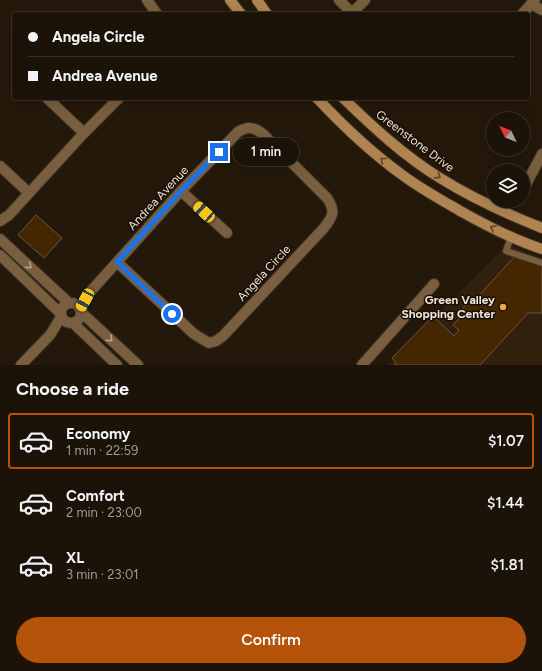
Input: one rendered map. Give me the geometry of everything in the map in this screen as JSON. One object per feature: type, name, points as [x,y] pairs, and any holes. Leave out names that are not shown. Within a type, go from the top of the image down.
[{"type":"main road","points":[[230,0],[239,12]]},
{"type":"main road","points":[[257,0],[266,12]]},
{"type":"main road","points":[[319,100],[362,142],[405,177],[476,220],[511,237],[542,249]]},
{"type":"main road","name":"Greenstone Drive","points":[[345,100],[393,144],[439,178],[515,218],[542,228]]},
{"type":"street","points":[[147,0],[156,12]]},
{"type":"street","points":[[339,0],[352,12]]},
{"type":"street","points":[[354,12],[365,0]]},
{"type":"street","points":[[524,12],[533,2],[542,10]]},
{"type":"street","points":[[49,100],[84,133]]},
{"type":"street","points":[[0,221],[9,215],[84,133],[117,100]]},
{"type":"street","name":"Andrea Avenue","points":[[76,307],[181,191],[238,132],[250,127]]},
{"type":"street","name":"Angela Circle","points":[[117,262],[194,334],[209,343],[216,341],[223,336],[323,229],[332,217],[333,210],[327,198],[268,139],[256,129],[250,127]]},
{"type":"street","points":[[530,177],[542,154]]},
{"type":"street","points":[[0,166],[29,193]]},
{"type":"street","points":[[181,191],[227,233]]},
{"type":"street","points":[[9,215],[0,233],[0,239],[138,365]]},
{"type":"street","points":[[0,255],[66,319],[117,365]]},
{"type":"street","points":[[362,365],[434,284]]},
{"type":"street","points":[[66,319],[64,304],[76,307]]},
{"type":"street","points":[[21,365],[66,319],[80,318],[76,307]]},
{"type":"lane","points":[[511,237],[506,251],[542,263]]},
{"type":"shaded area","name":"Green Valley Shopping Center","points":[[507,244],[542,259],[542,365],[388,365]]},
{"type":"building","points":[[36,215],[62,238],[44,258],[18,235]]},
{"type":"building","name":"Green Valley Shopping Center","points":[[515,256],[542,266],[542,313],[528,313],[480,365],[394,365],[396,363],[392,358],[433,316],[454,336],[459,330],[453,325],[459,319],[456,315],[472,299],[474,301]]},
{"type":"place","name":"Green Valley Shopping Center","points":[[503,307]]},
{"type":"route","points":[[172,314],[117,262],[181,191],[219,152]]}]
